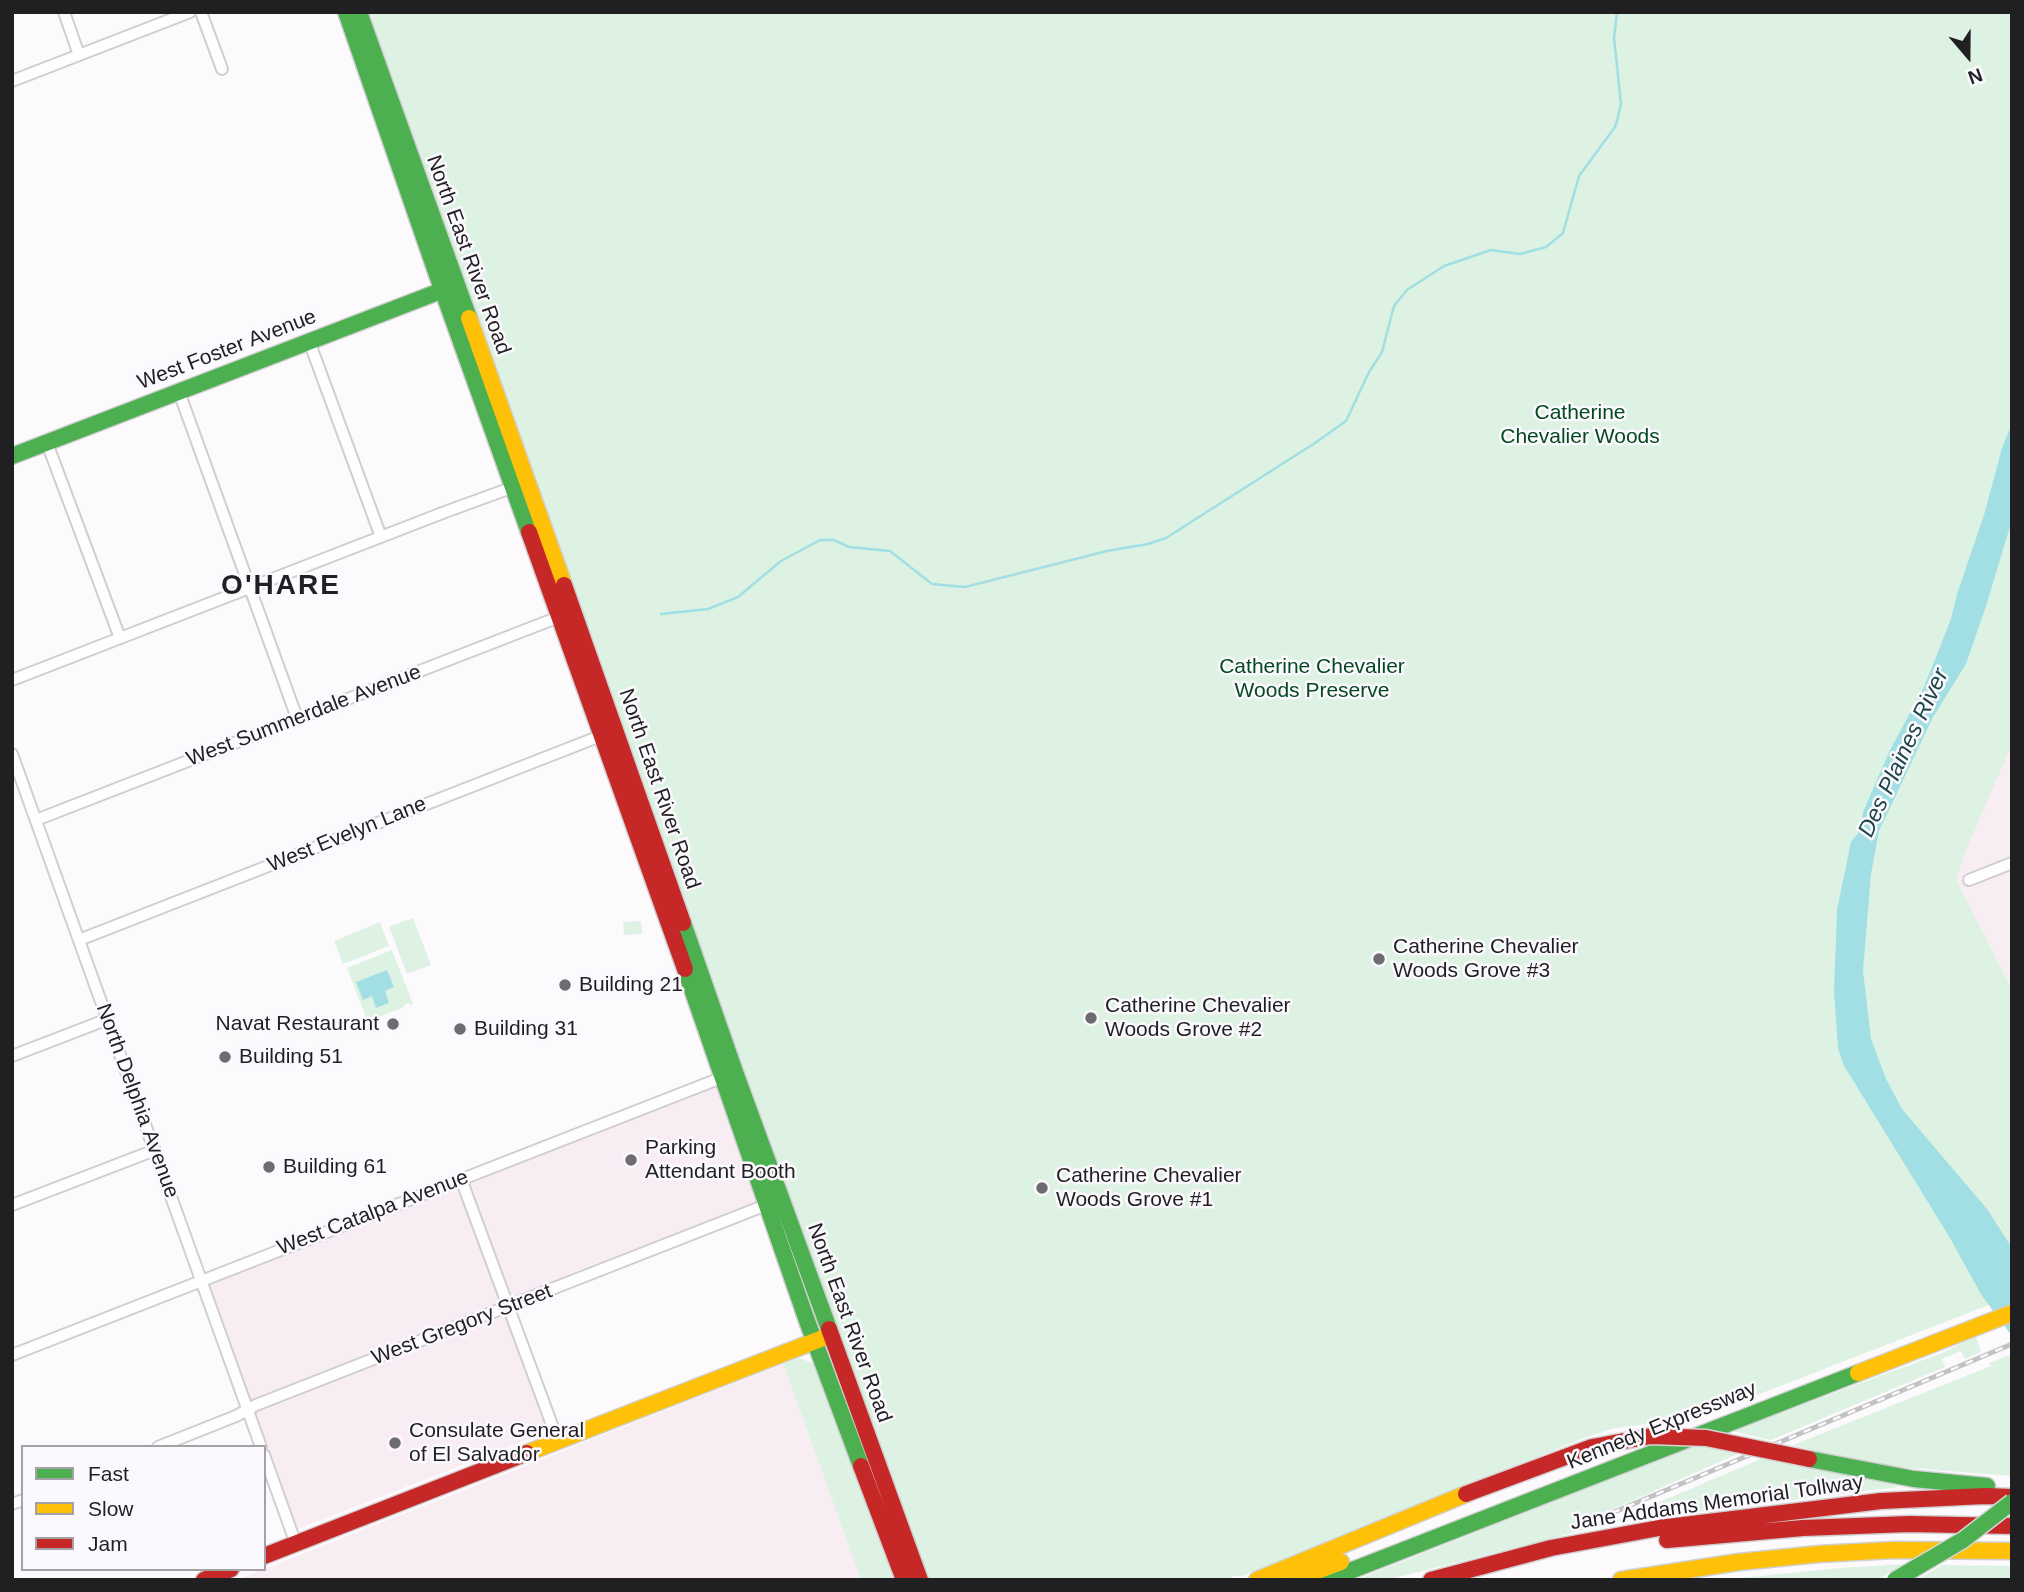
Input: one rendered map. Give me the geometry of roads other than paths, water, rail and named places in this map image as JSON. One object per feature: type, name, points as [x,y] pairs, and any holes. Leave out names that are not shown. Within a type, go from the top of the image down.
[{"type":"main road","name":"North East River Road","points":[[346,12],[449,287],[609,732],[728,1075],[831,1334],[920,1580]]},
{"type":"main road","name":"North East River Road","points":[[359,12],[449,287]]},
{"type":"main road","name":"West Foster Avenue","points":[[12,456],[449,287]]},
{"type":"main road","name":"North East River Road","points":[[728,1075],[766,1205],[904,1580]]},
{"type":"main road","name":"Kennedy Expressway","points":[[1327,1580],[2012,1313]]},
{"type":"main road","points":[[266,1555],[831,1334]]},
{"type":"main road","points":[[1257,1580],[1466,1494],[1592,1447],[1651,1436],[1706,1438],[1914,1479],[2012,1491]]},
{"type":"main road","points":[[1293,1580],[1417,1534],[1633,1461]]},
{"type":"main road","name":"Jane Addams Memorial Tollway","points":[[1431,1580],[1551,1548],[1659,1528],[1881,1501],[2012,1497]]},
{"type":"main road","points":[[1895,1580],[1963,1539],[2012,1503]]},
{"type":"main road","name":"Jane Addams Memorial Tollway","points":[[1444,1580],[1567,1554],[1715,1534],[1909,1524],[2012,1526]]},
{"type":"main road","points":[[1621,1580],[1739,1562],[1819,1554],[1894,1550],[2012,1551]]},
{"type":"main road","points":[[204,1580],[226,1571]]},
{"type":"street","points":[[64,12],[79,55]]},
{"type":"street","points":[[12,81],[190,12]]},
{"type":"street","points":[[201,12],[222,69]]},
{"type":"street","points":[[309,341],[381,537]]},
{"type":"street","points":[[179,391],[297,719]]},
{"type":"street","points":[[47,443],[120,638]]},
{"type":"street","points":[[12,680],[520,485]]},
{"type":"street","name":"West Summerdale Avenue","points":[[36,820],[566,615]]},
{"type":"street","name":"West Evelyn Lane","points":[[79,940],[609,732]]},
{"type":"street","name":"North Delphia Avenue","points":[[12,754],[260,1445]]},
{"type":"street","points":[[1969,880],[2012,863]]},
{"type":"street","points":[[12,1056],[108,1019]]},
{"type":"street","name":"West Catalpa Avenue","points":[[12,1355],[728,1075]]},
{"type":"street","points":[[12,1205],[155,1150]]},
{"type":"street","points":[[461,1179],[558,1441]]},
{"type":"street","name":"West Gregory Street","points":[[163,1445],[766,1205]]},
{"type":"street","points":[[266,1461],[296,1544]]},
{"type":"water","name":"Des Plaines River","points":[[2012,423],[2012,520],[1966,664],[1933,717],[1879,831],[1871,874],[1863,971],[1871,1039],[1886,1079],[1902,1109],[1987,1209],[2012,1248],[2012,1336],[1982,1296],[1950,1238],[1843,1064],[1838,1048],[1834,992],[1837,910],[1851,842],[1860,831],[1863,812],[1890,750],[1924,687],[1951,619],[2002,448]]},
{"type":"water","points":[[387,970],[394,987],[385,991],[389,1003],[376,1008],[372,996],[363,1000],[356,982]]},
{"type":"waterway","points":[[661,614],[708,609],[738,597],[781,561],[820,540],[834,540],[849,547],[890,551],[932,584],[965,587],[1166,538],[1346,421],[1369,372],[1382,352],[1394,306],[1407,290],[1444,266],[1491,250],[1520,254],[1546,247],[1563,233],[1579,176],[1617,121],[1621,104],[1614,38],[1617,12]]},
{"type":"railway","points":[[1612,1513],[2012,1344]]},
{"type":"place","name":"Catherine Chevalier Woods Grove #3","points":[[1379,959]]},
{"type":"place","name":"Building 21","points":[[565,985]]},
{"type":"place","name":"Catherine Chevalier Woods Grove #2","points":[[1091,1018]]},
{"type":"place","name":"Navat Restaurant","points":[[393,1024]]},
{"type":"place","name":"Building 31","points":[[460,1029]]},
{"type":"place","name":"Building 51","points":[[225,1057]]},
{"type":"place","name":"Parking Attendant Booth","points":[[631,1160]]},
{"type":"place","name":"Building 61","points":[[269,1167]]},
{"type":"place","name":"Catherine Chevalier Woods Grove #1","points":[[1042,1188]]},
{"type":"place","name":"Consulate General of El Salvador","points":[[395,1443]]},
{"type":"district","name":"O'HARE","points":[[281,586]]},
{"type":"park label","name":"Catherine Chevalier Woods","points":[[1580,425]]},
{"type":"park label","name":"Catherine Chevalier Woods Preserve","points":[[1312,679]]}]
